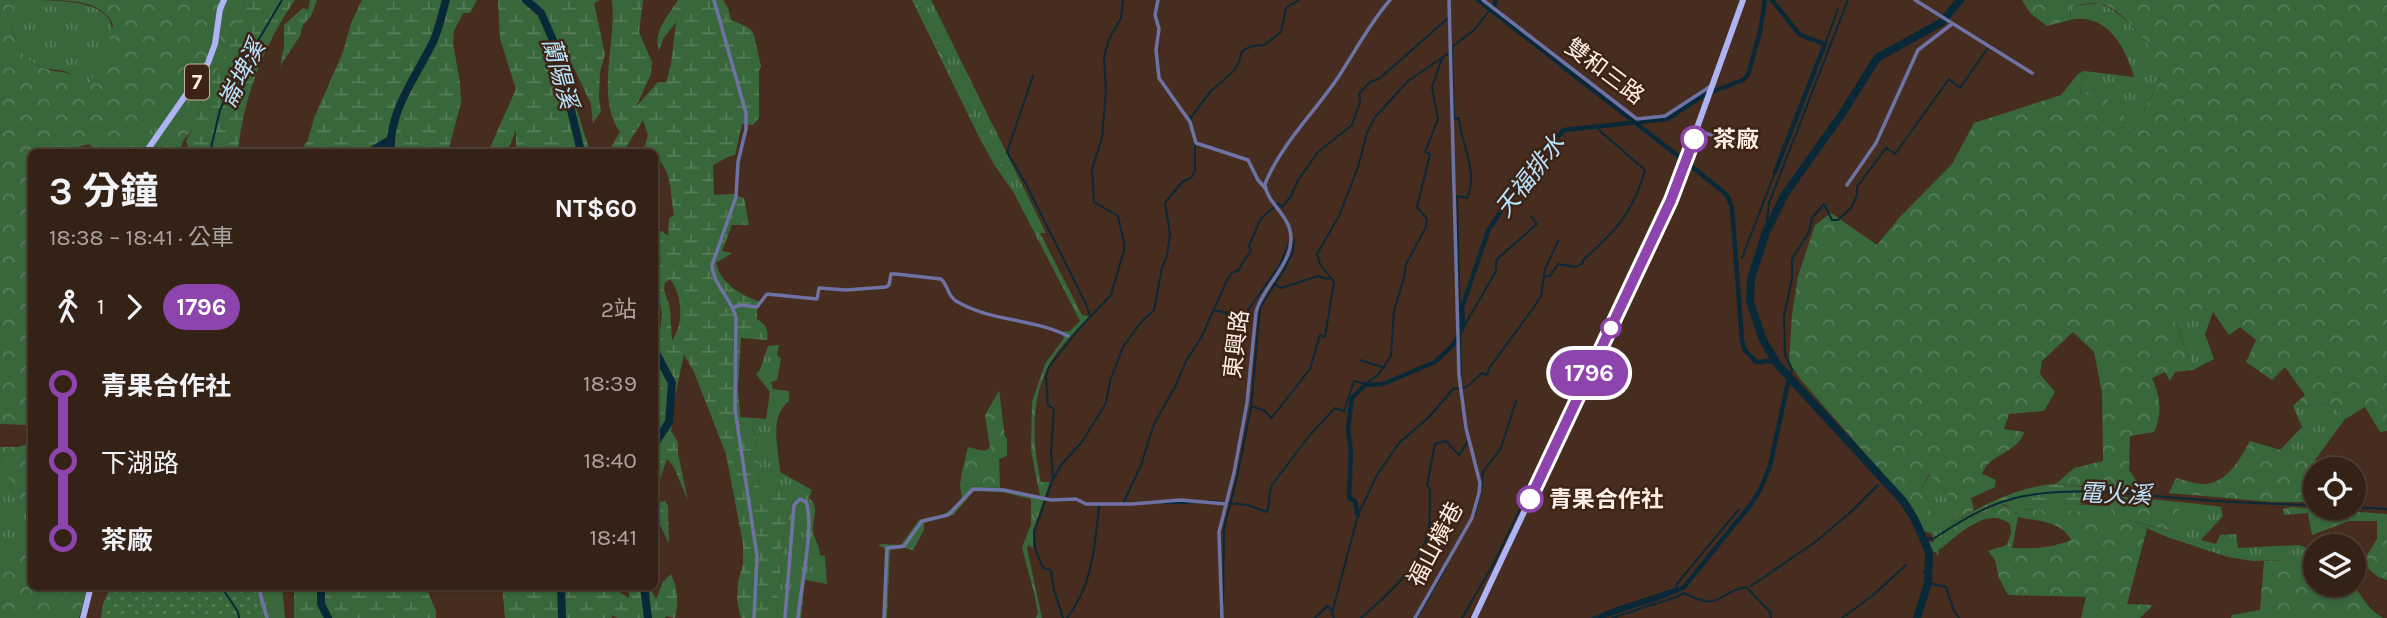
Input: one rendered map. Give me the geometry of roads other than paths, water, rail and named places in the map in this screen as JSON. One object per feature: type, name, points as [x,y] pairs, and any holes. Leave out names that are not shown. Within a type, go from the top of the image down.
[{"type":"main road","name":"7","points":[[148,149],[208,63],[215,44],[220,9],[224,0]]},
{"type":"main road","points":[[1474,618],[1671,200],[1743,0]]},
{"type":"main road","points":[[83,618],[90,590]]},
{"type":"street","points":[[714,0],[747,113],[738,162],[736,197],[712,265],[714,276],[734,307],[737,330],[736,409],[757,556],[754,618]]},
{"type":"street","points":[[1158,0],[1155,15],[1159,29],[1156,50],[1159,78],[1190,122],[1196,143],[1248,160],[1265,188]]},
{"type":"street","points":[[1265,188],[1269,176],[1293,138],[1339,75],[1366,30],[1391,0]]},
{"type":"street","name":"福山橫巷","points":[[1415,618],[1472,518],[1480,483],[1462,401],[1449,0]]},
{"type":"street","name":"雙和三路","points":[[1483,0],[1637,120],[1665,116],[1711,91]]},
{"type":"street","points":[[1915,0],[2032,73]]},
{"type":"street","points":[[1847,185],[1876,143],[1917,50],[1950,22]]},
{"type":"street","points":[[1697,131],[1737,142]]},
{"type":"street","name":"東興路","points":[[1222,618],[1219,532],[1234,473],[1247,403],[1256,312],[1258,302],[1284,261],[1290,240],[1287,222],[1265,188]]},
{"type":"street","points":[[734,307],[757,307],[767,294],[817,299],[819,288],[886,287],[891,274],[896,274],[941,279],[952,298],[978,311],[1046,326],[1068,336]]},
{"type":"street","points":[[884,618],[887,548],[904,546],[922,522],[948,515],[973,489],[1004,490],[1051,500],[1076,499],[1086,504],[1181,500],[1226,504]]},
{"type":"street","points":[[785,618],[794,505],[800,499],[806,502],[808,508],[807,543],[797,618]]},
{"type":"street","points":[[259,590],[267,618]]},
{"type":"waterway","name":"崙埤溪","points":[[211,149],[220,110],[229,90],[282,0]]},
{"type":"waterway","name":"蘭陽溪","points":[[391,149],[398,109],[433,42],[446,0]]},
{"type":"waterway","name":"蘭陽溪","points":[[526,0],[541,13],[556,47],[580,149]]},
{"type":"waterway","points":[[1063,618],[1051,570],[1043,568],[1035,548],[1034,533],[1053,478],[1051,453],[1054,409],[1048,405],[1046,376],[1049,367],[1076,332],[1111,295],[1124,250],[1118,216],[1094,202],[1092,169],[1102,138],[1106,90],[1104,57],[1109,39],[1121,18],[1123,0]]},
{"type":"waterway","points":[[1190,122],[1212,90],[1235,69],[1242,51],[1252,46],[1264,45],[1281,32],[1286,8],[1299,0]]},
{"type":"waterway","points":[[1478,0],[1559,63]]},
{"type":"waterway","points":[[1494,6],[1496,0]]},
{"type":"waterway","name":"天福排水","points":[[1358,515],[1355,501],[1349,498],[1351,453],[1348,429],[1352,398],[1365,385],[1383,384],[1435,362],[1453,345],[1463,325],[1462,308],[1488,231],[1528,169],[1564,130],[1667,119],[1704,95],[1743,80],[1748,75],[1760,32],[1765,0]]},
{"type":"waterway","points":[[1772,0],[1800,35],[1825,44],[1775,172]]},
{"type":"waterway","points":[[1766,232],[1769,203],[1848,0]]},
{"type":"waterway","points":[[1917,618],[1928,583],[1929,552],[1915,520],[1904,502],[1778,365],[1763,340],[1750,302],[1751,279],[1766,232],[1785,194],[1842,114],[1877,58],[1942,22],[1960,0]]},
{"type":"waterway","points":[[1825,44],[1838,9]]},
{"type":"waterway","points":[[1461,376],[1457,196],[1467,198],[1471,178],[1459,118],[1454,119],[1452,47],[1474,30],[1489,11]]},
{"type":"waterway","points":[[1123,504],[1141,465],[1154,424],[1186,361],[1201,338],[1228,278],[1239,270],[1250,253],[1249,246],[1260,220],[1278,203],[1282,207],[1318,152],[1352,125],[1360,102],[1359,94],[1370,82],[1379,79],[1447,19]]},
{"type":"waterway","points":[[1789,378],[1792,369],[1785,355],[1784,316],[1792,279],[1792,259],[1809,232],[1812,218],[1824,204],[1832,220],[1838,220],[1851,208],[1857,195],[1857,187],[1886,148],[1895,154],[1949,79],[1960,88],[1990,45]]},
{"type":"waterway","points":[[1251,408],[1265,411],[1271,418],[1310,369],[1320,335],[1325,337],[1334,282],[1320,264],[1317,254],[1339,216],[1375,117],[1408,81],[1449,53]]},
{"type":"waterway","points":[[1209,501],[1248,505],[1267,512],[1272,485],[1309,436],[1335,408],[1344,411],[1354,381],[1366,384],[1379,374],[1391,356],[1394,311],[1406,264],[1426,227],[1427,219],[1417,207],[1430,154],[1425,152],[1438,119],[1432,87],[1442,58]]},
{"type":"waterway","points":[[1562,66],[1682,159]]},
{"type":"waterway","points":[[1033,76],[1007,152],[1027,186],[1090,316]]},
{"type":"waterway","points":[[1334,618],[1332,613],[1358,515],[1377,475],[1399,443],[1428,418],[1454,388],[1466,387],[1482,373],[1487,375],[1541,296],[1544,276],[1550,276],[1558,264],[1576,267],[1583,263],[1629,210],[1645,170],[1599,130],[1598,126]]},
{"type":"waterway","name":"蘭陽溪","points":[[375,149],[390,140]]},
{"type":"waterway","points":[[1053,480],[1061,465],[1082,442],[1106,403],[1110,381],[1123,347],[1141,322],[1154,310],[1170,234],[1165,203],[1195,171],[1195,144]]},
{"type":"waterway","points":[[1462,618],[1494,563],[1607,328],[1681,158]]},
{"type":"waterway","points":[[1690,165],[1727,195],[1732,207],[1742,341],[1745,350],[1756,362],[1770,361],[1778,365]]},
{"type":"waterway","points":[[1742,258],[1775,172]]},
{"type":"waterway","points":[[1462,330],[1496,271],[1496,260],[1537,224],[1531,216]]},
{"type":"waterway","points":[[1223,604],[1224,528],[1251,408],[1260,308],[1284,270],[1293,251],[1294,240]]},
{"type":"waterway","points":[[1544,275],[1558,241]]},
{"type":"waterway","points":[[1214,310],[1243,317],[1280,265],[1288,245]]},
{"type":"waterway","points":[[1274,284],[1281,288],[1318,276],[1328,279]]},
{"type":"waterway","name":"蘭陽溪","points":[[658,357],[672,383],[669,422],[658,439]]},
{"type":"waterway","points":[[1360,360],[1382,367]]},
{"type":"waterway","points":[[1600,618],[1684,587],[1752,503],[1770,466],[1789,378]]},
{"type":"waterway","points":[[1481,489],[1483,472],[1501,448],[1516,401]]},
{"type":"waterway","points":[[1361,618],[1401,580],[1424,545],[1430,516],[1430,489],[1427,485],[1435,444],[1446,441],[1459,455],[1468,441]]},
{"type":"waterway","points":[[1751,586],[1814,543],[1878,485]]},
{"type":"waterway","name":"電火溪","points":[[1924,538],[1933,539],[1972,515],[2004,501],[2058,492],[2103,492],[2303,504]]},
{"type":"waterway","points":[[1474,516],[1480,495]]},
{"type":"waterway","points":[[1164,503],[1190,503]]},
{"type":"waterway","points":[[1067,618],[1076,605],[1087,578],[1094,550],[1099,506]]},
{"type":"waterway","name":"電火溪","points":[[2366,508],[2387,509]]},
{"type":"waterway","points":[[1593,618],[1678,588],[1676,585],[1739,509]]},
{"type":"waterway","points":[[1842,618],[1872,596],[1906,565]]},
{"type":"waterway","points":[[1417,618],[1446,567]]},
{"type":"waterway","points":[[1923,572],[1927,575]]},
{"type":"waterway","points":[[1928,583],[1946,587],[1959,618]]},
{"type":"waterway","points":[[1612,618],[1684,593],[1712,601],[1746,587],[1770,612],[1771,618]]},
{"type":"waterway","name":"崙埤溪","points":[[224,590],[239,618]]},
{"type":"waterway","name":"蘭陽溪","points":[[321,590],[321,604],[328,618]]},
{"type":"waterway","name":"蘭陽溪","points":[[561,590],[562,618]]},
{"type":"waterway","name":"蘭陽溪","points":[[644,590],[648,618]]},
{"type":"waterway","points":[[1315,618],[1327,606],[1332,610]]},
{"type":"place","name":"茶廠","points":[[1694,139]]},
{"type":"place","name":"青果合作社","points":[[1530,499]]}]
